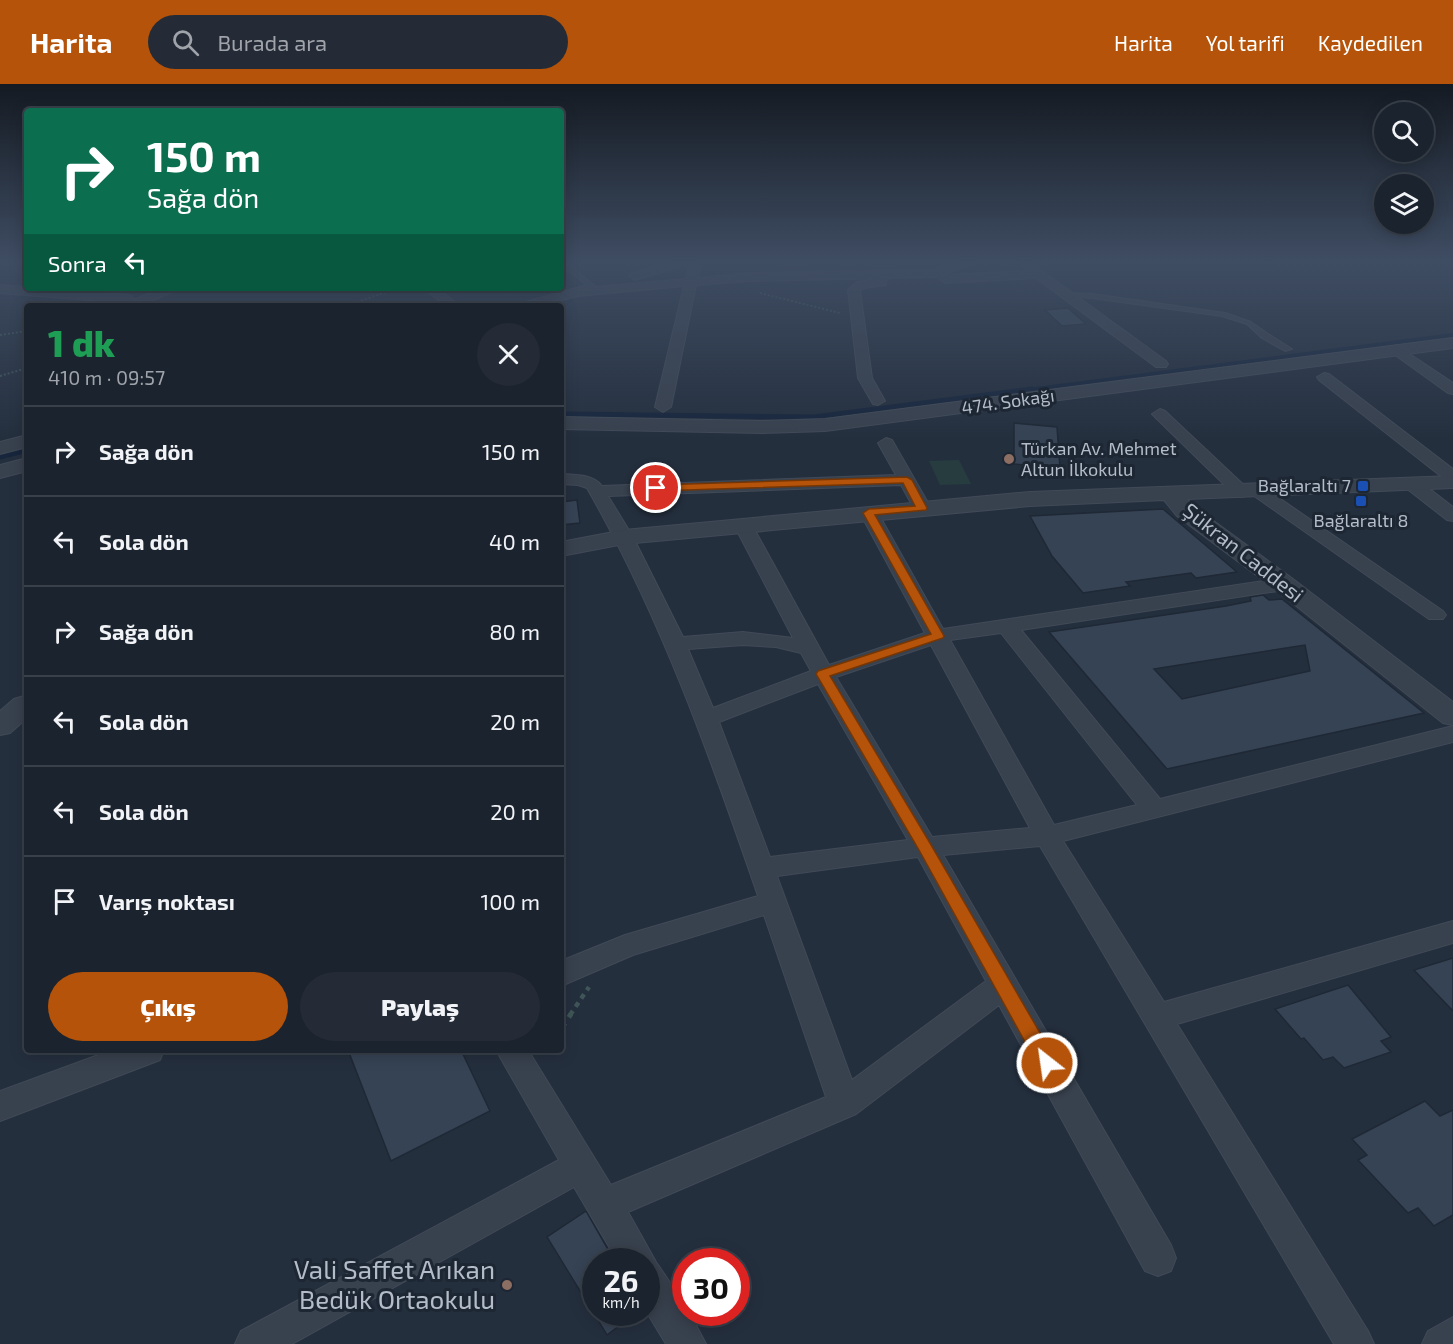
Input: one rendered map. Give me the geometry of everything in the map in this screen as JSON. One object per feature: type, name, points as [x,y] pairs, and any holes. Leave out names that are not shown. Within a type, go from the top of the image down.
[{"type":"street","points":[[663,407],[683,322]]},
{"type":"street","points":[[857,322],[865,378],[878,400]]},
{"type":"street","points":[[1105,322],[1161,364]]},
{"type":"street","name":"474. Sokağı","points":[[564,423],[779,427],[825,425],[1386,344],[1453,329]]},
{"type":"street","name":"474. Sokağı","points":[[766,409],[826,407],[1288,349],[1453,343]]},
{"type":"street","points":[[1386,344],[1453,390]]},
{"type":"street","points":[[1324,377],[1453,477]]},
{"type":"street","points":[[640,406],[686,408]]},
{"type":"street","points":[[720,408],[742,409]]},
{"type":"street","points":[[1160,414],[1250,491],[1436,615]]},
{"type":"street","points":[[0,448],[24,442]]},
{"type":"street","points":[[886,443],[922,508]]},
{"type":"street","points":[[0,472],[24,465]]},
{"type":"street","points":[[564,479],[593,485],[624,537],[676,644],[761,868],[845,1104]]},
{"type":"street","points":[[597,491],[907,480]]},
{"type":"street","name":"Şükran Caddesi","points":[[1171,495],[1453,482]]},
{"type":"street","points":[[1412,484],[1453,516]]},
{"type":"street","points":[[564,548],[624,537],[922,508],[1030,499],[1171,495]]},
{"type":"street","name":"Şükran Caddesi","points":[[1171,495],[1185,511],[1284,584],[1453,716]]},
{"type":"street","points":[[869,513],[1047,836],[1355,1344]]},
{"type":"street","points":[[743,525],[823,674],[925,847],[1158,1258]]},
{"type":"street","points":[[706,719],[823,674],[938,636],[1284,584]]},
{"type":"street","points":[[1006,625],[1154,809]]},
{"type":"street","points":[[676,644],[761,637],[809,649]]},
{"type":"street","points":[[0,726],[17,706]]},
{"type":"street","points":[[761,868],[925,847],[1047,836],[1453,735]]},
{"type":"street","points":[[564,973],[625,945],[773,902]]},
{"type":"street","points":[[1157,1017],[1453,932]]},
{"type":"street","points":[[604,1205],[845,1104],[1003,985]]},
{"type":"street","points":[[0,1106],[141,1053]]},
{"type":"street","points":[[512,1053],[630,1248]]},
{"type":"street","points":[[254,1344],[580,1166]]},
{"type":"street","points":[[660,1299],[687,1344]]},
{"type":"street","points":[[1441,1344],[1453,1336]]},
{"type":"lane","points":[[1246,322],[1288,349]]},
{"type":"path","points":[[0,335],[24,331]]},
{"type":"path","points":[[0,376],[24,369]]},
{"type":"green space","points":[[959,460],[971,484],[940,485],[929,461]]},
{"type":"building","points":[[1058,322],[1084,322],[1086,324],[1062,326]]},
{"type":"building","points":[[1014,423],[1057,427],[1060,468],[1014,464]]},
{"type":"building","points":[[577,500],[580,523],[564,525],[564,502]]},
{"type":"building","points":[[1163,509],[1237,572],[1196,578],[1191,573],[1126,582],[1130,586],[1083,593],[1052,556],[1030,516]]},
{"type":"building","points":[[1263,595],[1269,600],[1282,599],[1424,713],[1167,769],[1049,632],[1226,606],[1251,601],[1250,597]],"holes":[[[1305,645],[1310,671],[1182,699],[1154,669]]]},
{"type":"building","points":[[1453,958],[1453,1011],[1414,970]]},
{"type":"building","points":[[1348,985],[1391,1037],[1381,1041],[1391,1052],[1344,1068],[1333,1057],[1323,1060],[1275,1009]]},
{"type":"building","points":[[349,1053],[462,1053],[490,1111],[391,1161]]},
{"type":"building","points":[[1425,1101],[1440,1116],[1453,1110],[1453,1215],[1434,1226],[1418,1208],[1408,1213],[1358,1160],[1367,1155],[1352,1139]]},
{"type":"building","points":[[586,1211],[607,1248],[582,1248],[582,1294],[547,1237]]},
{"type":"building","points":[[601,1326],[619,1326],[607,1335]]},
{"type":"waterway","points":[[1020,391],[1453,335]]},
{"type":"waterway","points":[[564,414],[814,417],[1032,389]]},
{"type":"waterway","points":[[0,457],[24,451]]},
{"type":"place","name":"Türkan Av. Mehmet Altun İlkokulu","points":[[1009,459]]},
{"type":"place","name":"Bağlaraltı 7","points":[[1363,486]]},
{"type":"place","name":"Bağlaraltı 8","points":[[1361,501]]},
{"type":"place","name":"Vali Saffet Arıkan Bedük Ortaokulu","points":[[507,1285]]},
{"type":"route","points":[[656,488],[907,480],[922,508],[869,513],[938,636],[823,674],[925,847],[1047,1063]]}]
